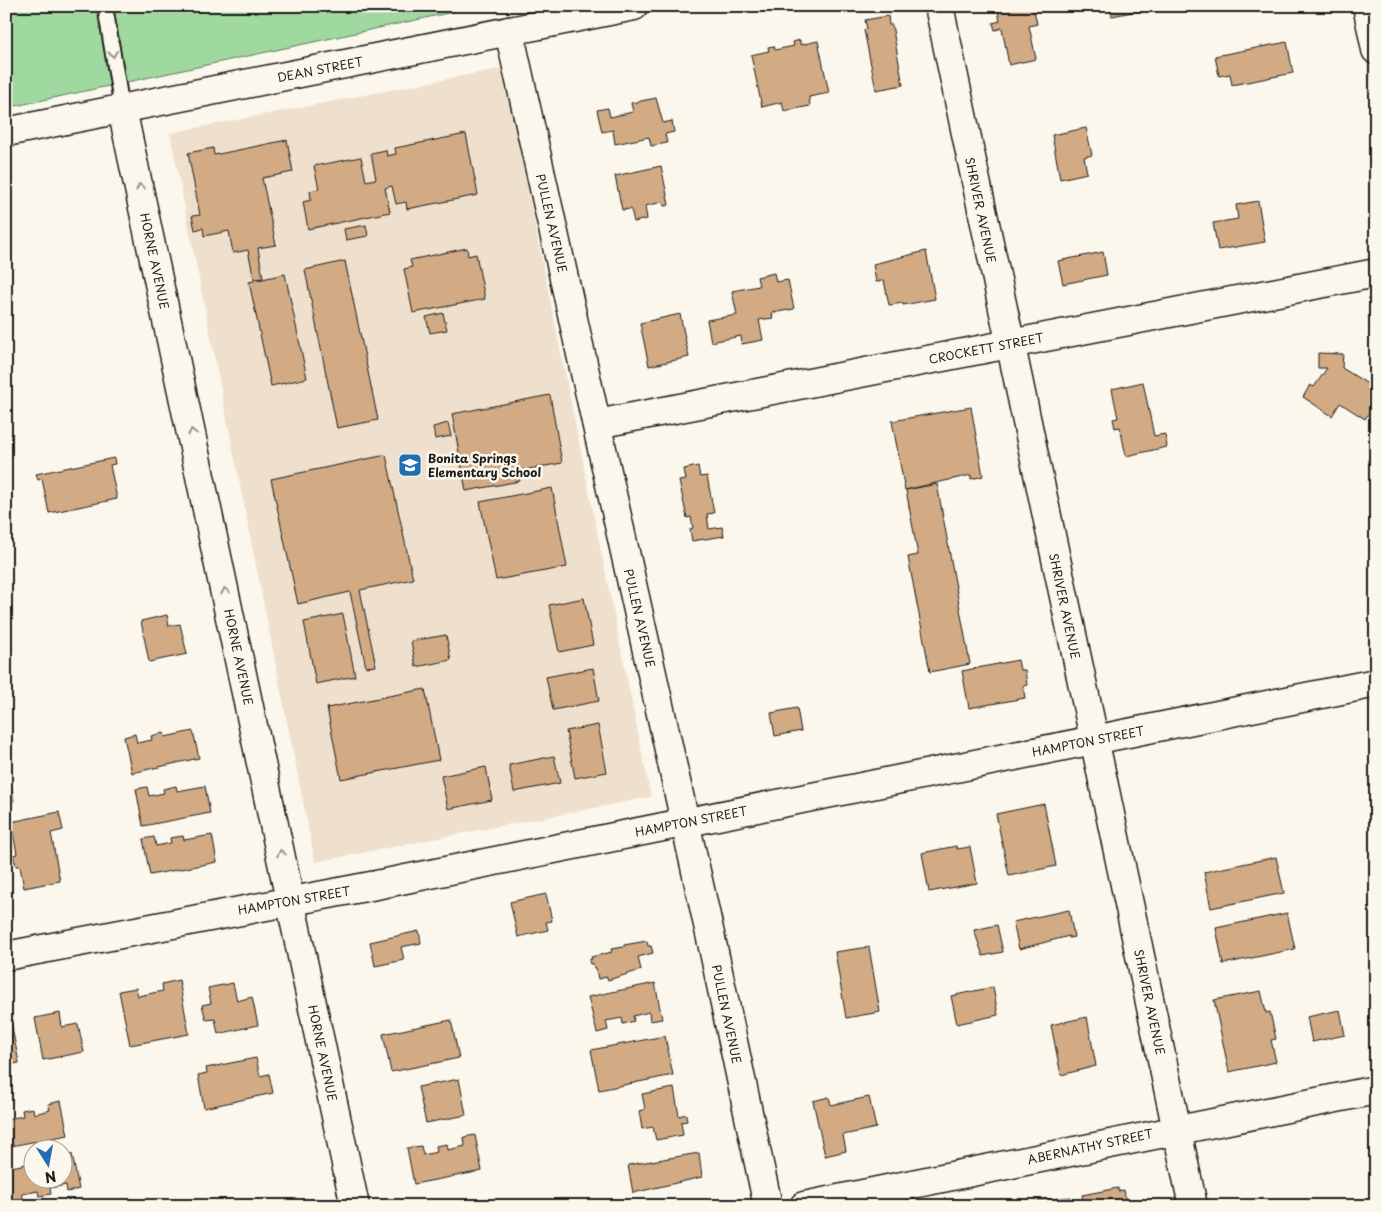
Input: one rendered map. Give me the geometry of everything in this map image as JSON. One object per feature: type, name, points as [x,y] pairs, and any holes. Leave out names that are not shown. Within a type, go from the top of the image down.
[{"type":"street","name":"DEAN STREET","points":[[6,132],[634,6]]},
{"type":"street","name":"SHRIVER AVENUE","points":[[939,6],[1193,1206]]},
{"type":"street","points":[[1367,6],[1376,50]]},
{"type":"street","name":"PULLEN AVENUE","points":[[509,31],[685,822],[768,1206]]},
{"type":"street","name":"HORNE AVENUE","points":[[122,108],[355,1206]]},
{"type":"street","name":"CROCKETT STREET","points":[[596,424],[1376,273]]},
{"type":"street","name":"HAMPTON STREET","points":[[6,956],[291,900],[386,884],[1376,683]]},
{"type":"street","name":"ABERNATHY STREET","points":[[804,1206],[1176,1128],[1376,1090]]},
{"type":"lane","points":[[105,6],[122,108]]},
{"type":"shaded area","points":[[1356,6],[1376,6],[1376,114]]},
{"type":"shaded area","name":"Bonita Springs Elementary School","points":[[503,68],[651,797],[315,862],[170,133]]},
{"type":"green space","points":[[6,6],[481,6],[6,108]]},
{"type":"building","points":[[997,6],[1033,6],[1037,24],[1029,26],[1036,59],[1009,65],[1002,28],[995,30],[993,23],[1000,21]]},
{"type":"building","points":[[1109,6],[1147,6],[1148,9],[1112,16]]},
{"type":"building","points":[[888,16],[889,25],[892,25],[903,85],[876,90],[864,30],[867,29],[865,20]]},
{"type":"building","points":[[800,40],[800,45],[818,41],[829,93],[809,97],[810,106],[784,111],[782,102],[762,107],[751,55],[769,51],[768,47],[774,46],[775,50],[794,46],[793,42]]},
{"type":"building","points":[[1287,42],[1293,73],[1232,85],[1230,74],[1219,76],[1215,56]]},
{"type":"building","points":[[656,98],[663,123],[672,121],[674,132],[665,134],[667,143],[651,146],[649,137],[615,144],[613,130],[602,132],[597,110],[608,108],[610,117],[633,112],[631,103]]},
{"type":"building","points":[[1086,128],[1092,155],[1084,157],[1087,173],[1060,179],[1052,135]]},
{"type":"building","points":[[466,134],[478,195],[407,209],[406,202],[396,204],[392,186],[385,188],[390,212],[308,229],[303,202],[311,200],[310,191],[319,189],[314,166],[361,157],[366,181],[376,179],[371,153],[386,150],[387,156],[396,154],[395,148]]},
{"type":"building","points":[[287,140],[293,172],[262,178],[276,245],[258,248],[263,278],[254,279],[248,250],[233,253],[229,231],[204,236],[203,228],[195,230],[192,216],[200,215],[188,153],[213,148],[214,155]]},
{"type":"building","points":[[661,166],[669,205],[664,206],[663,202],[645,206],[647,219],[634,222],[631,209],[622,210],[615,176]]},
{"type":"building","points":[[1258,201],[1265,242],[1218,250],[1213,223],[1238,219],[1236,205]]},
{"type":"building","points":[[366,225],[368,236],[346,240],[344,229]]},
{"type":"building","points":[[467,248],[468,256],[476,254],[485,299],[413,313],[404,269],[412,267],[410,260]]},
{"type":"building","points":[[926,251],[935,299],[903,305],[903,303],[889,305],[884,280],[876,282],[873,264]]},
{"type":"building","points":[[1103,252],[1107,275],[1063,284],[1058,261]]},
{"type":"building","points":[[345,261],[378,420],[337,428],[305,270]]},
{"type":"building","points":[[774,273],[776,282],[788,280],[794,309],[772,313],[773,318],[759,320],[763,340],[742,344],[741,336],[711,342],[707,320],[737,315],[732,291],[759,286],[757,277]]},
{"type":"building","points":[[285,274],[307,378],[271,386],[249,282]]},
{"type":"building","points":[[443,313],[447,330],[430,333],[426,317]]},
{"type":"building","points":[[680,314],[689,357],[649,366],[640,323]]},
{"type":"building","points":[[1318,353],[1343,354],[1342,368],[1376,389],[1376,402],[1365,419],[1340,403],[1332,416],[1303,397],[1310,385],[1314,387],[1327,368],[1318,368]]},
{"type":"building","points":[[1143,382],[1154,436],[1165,434],[1167,447],[1126,456],[1120,427],[1115,428],[1113,419],[1118,418],[1112,389]]},
{"type":"building","points":[[550,395],[562,463],[518,471],[520,481],[466,491],[452,414]]},
{"type":"building","points":[[971,407],[983,476],[971,479],[971,475],[905,490],[892,421]]},
{"type":"building","points":[[448,423],[451,436],[435,439],[433,427]]},
{"type":"building","points":[[386,455],[413,579],[360,590],[376,666],[366,667],[350,592],[298,604],[271,479]]},
{"type":"building","points":[[114,458],[115,464],[110,465],[117,499],[49,513],[42,479],[38,480],[36,474]]},
{"type":"building","points":[[698,466],[700,477],[707,476],[714,513],[707,514],[709,529],[722,527],[724,536],[692,541],[690,529],[693,528],[691,517],[687,518],[679,481],[686,480],[684,469]]},
{"type":"building","points":[[937,484],[970,664],[930,672],[908,557],[918,555],[906,490]]},
{"type":"building","points":[[552,488],[567,567],[496,580],[480,502]]},
{"type":"building","points":[[584,598],[593,645],[559,652],[549,605]]},
{"type":"building","points":[[343,614],[355,676],[316,684],[304,622]]},
{"type":"building","points":[[167,615],[169,626],[180,624],[187,654],[149,662],[141,621]]},
{"type":"building","points":[[446,635],[451,660],[416,667],[411,641]]},
{"type":"building","points":[[1018,660],[1020,670],[1025,670],[1027,685],[1023,686],[1025,698],[969,708],[962,671]]},
{"type":"building","points":[[593,668],[599,701],[553,710],[546,677]]},
{"type":"building","points":[[425,689],[439,760],[341,779],[327,708]]},
{"type":"building","points":[[797,708],[801,731],[775,736],[771,713]]},
{"type":"building","points":[[598,725],[607,772],[575,778],[566,731]]},
{"type":"building","points":[[193,731],[199,758],[132,773],[124,737],[135,734],[137,743],[152,740],[151,736],[164,733],[165,737]]},
{"type":"building","points":[[554,756],[560,783],[514,792],[509,765]]},
{"type":"building","points":[[6,765],[14,801],[6,803]]},
{"type":"building","points":[[486,767],[492,800],[448,809],[441,776]]},
{"type":"building","points":[[176,786],[177,791],[205,786],[210,813],[143,826],[136,789],[147,787],[149,796],[164,793],[163,789]]},
{"type":"building","points":[[1044,804],[1056,866],[1009,876],[996,814]]},
{"type":"building","points":[[59,812],[63,830],[51,833],[60,881],[24,888],[20,866],[16,866],[13,855],[17,854],[11,822]]},
{"type":"building","points":[[212,835],[217,862],[150,875],[143,839],[154,837],[156,846],[171,843],[170,838],[183,836],[184,840]]},
{"type":"building","points":[[956,846],[957,849],[970,847],[977,883],[929,892],[922,853]]},
{"type":"building","points":[[1276,857],[1284,893],[1211,908],[1204,872]]},
{"type":"building","points":[[546,894],[552,921],[546,922],[548,930],[518,937],[510,902]]},
{"type":"building","points":[[1069,910],[1074,937],[1069,938],[1069,936],[1019,949],[1013,922]]},
{"type":"building","points":[[1287,913],[1295,949],[1223,964],[1216,928]]},
{"type":"building","points":[[997,925],[1003,952],[983,956],[974,930]]},
{"type":"building","points":[[419,931],[421,943],[401,947],[404,960],[375,966],[370,942]]},
{"type":"building","points":[[647,941],[653,953],[638,957],[641,970],[608,980],[607,977],[598,979],[596,968],[594,968],[593,964],[590,964],[589,960],[592,959],[591,957],[612,952],[611,949],[624,947],[624,945]]},
{"type":"building","points":[[869,947],[880,1012],[846,1018],[835,952]]},
{"type":"building","points":[[1376,967],[1376,989],[1372,968]]},
{"type":"building","points":[[179,980],[189,1034],[130,1045],[119,991],[136,988],[138,996],[163,991],[162,984]]},
{"type":"building","points":[[233,983],[237,1001],[252,997],[258,1025],[218,1034],[215,1019],[206,1020],[202,1005],[211,1003],[208,988]]},
{"type":"building","points":[[655,983],[662,1019],[650,1021],[649,1012],[633,1016],[634,1021],[623,1024],[622,1018],[606,1021],[608,1030],[597,1033],[588,997]]},
{"type":"building","points":[[993,987],[998,1015],[957,1024],[951,996]]},
{"type":"building","points":[[1261,991],[1266,1013],[1270,1012],[1276,1039],[1271,1040],[1276,1062],[1229,1072],[1214,1000]]},
{"type":"building","points":[[1340,1010],[1345,1035],[1312,1042],[1307,1017]]},
{"type":"building","points":[[60,1013],[62,1027],[78,1024],[84,1052],[43,1060],[35,1018]]},
{"type":"building","points":[[1087,1017],[1096,1066],[1061,1075],[1051,1025]]},
{"type":"building","points":[[451,1020],[459,1058],[391,1072],[383,1034]]},
{"type":"building","points":[[11,1022],[19,1063],[6,1065],[6,1023]]},
{"type":"building","points":[[665,1036],[673,1075],[599,1090],[591,1050]]},
{"type":"building","points":[[256,1058],[260,1076],[269,1074],[273,1093],[204,1108],[198,1075],[207,1073],[206,1068]]},
{"type":"building","points":[[459,1079],[466,1115],[426,1123],[418,1087]]},
{"type":"building","points":[[674,1088],[679,1116],[686,1114],[687,1121],[681,1122],[683,1135],[656,1140],[653,1127],[642,1129],[639,1111],[645,1109],[642,1094]]},
{"type":"building","points":[[829,1097],[831,1105],[869,1097],[876,1128],[843,1135],[846,1151],[825,1156],[813,1101]]},
{"type":"building","points":[[61,1101],[68,1135],[42,1140],[22,1140],[22,1144],[6,1147],[6,1115],[7,1119],[23,1116],[22,1110],[33,1108],[34,1114],[50,1110],[48,1104]]},
{"type":"building","points":[[475,1135],[482,1171],[414,1184],[407,1148],[421,1146],[423,1155],[437,1152],[436,1146],[447,1144],[448,1150],[465,1146],[464,1137]]},
{"type":"building","points":[[699,1153],[702,1177],[633,1193],[628,1165]]},
{"type":"building","points":[[72,1154],[79,1189],[67,1192],[67,1190],[72,1190]]},
{"type":"building","points":[[22,1165],[22,1190],[50,1190],[51,1194],[39,1196],[38,1191],[22,1194],[24,1201],[12,1203],[6,1168]]},
{"type":"building","points":[[1118,1188],[1118,1191],[1124,1190],[1127,1206],[1084,1206],[1082,1195]]},
{"type":"building","points":[[1071,1197],[1073,1206],[1034,1206],[1034,1202]]},
{"type":"place","name":"Bonita Springs Elementary School","points":[[410,465]]}]
